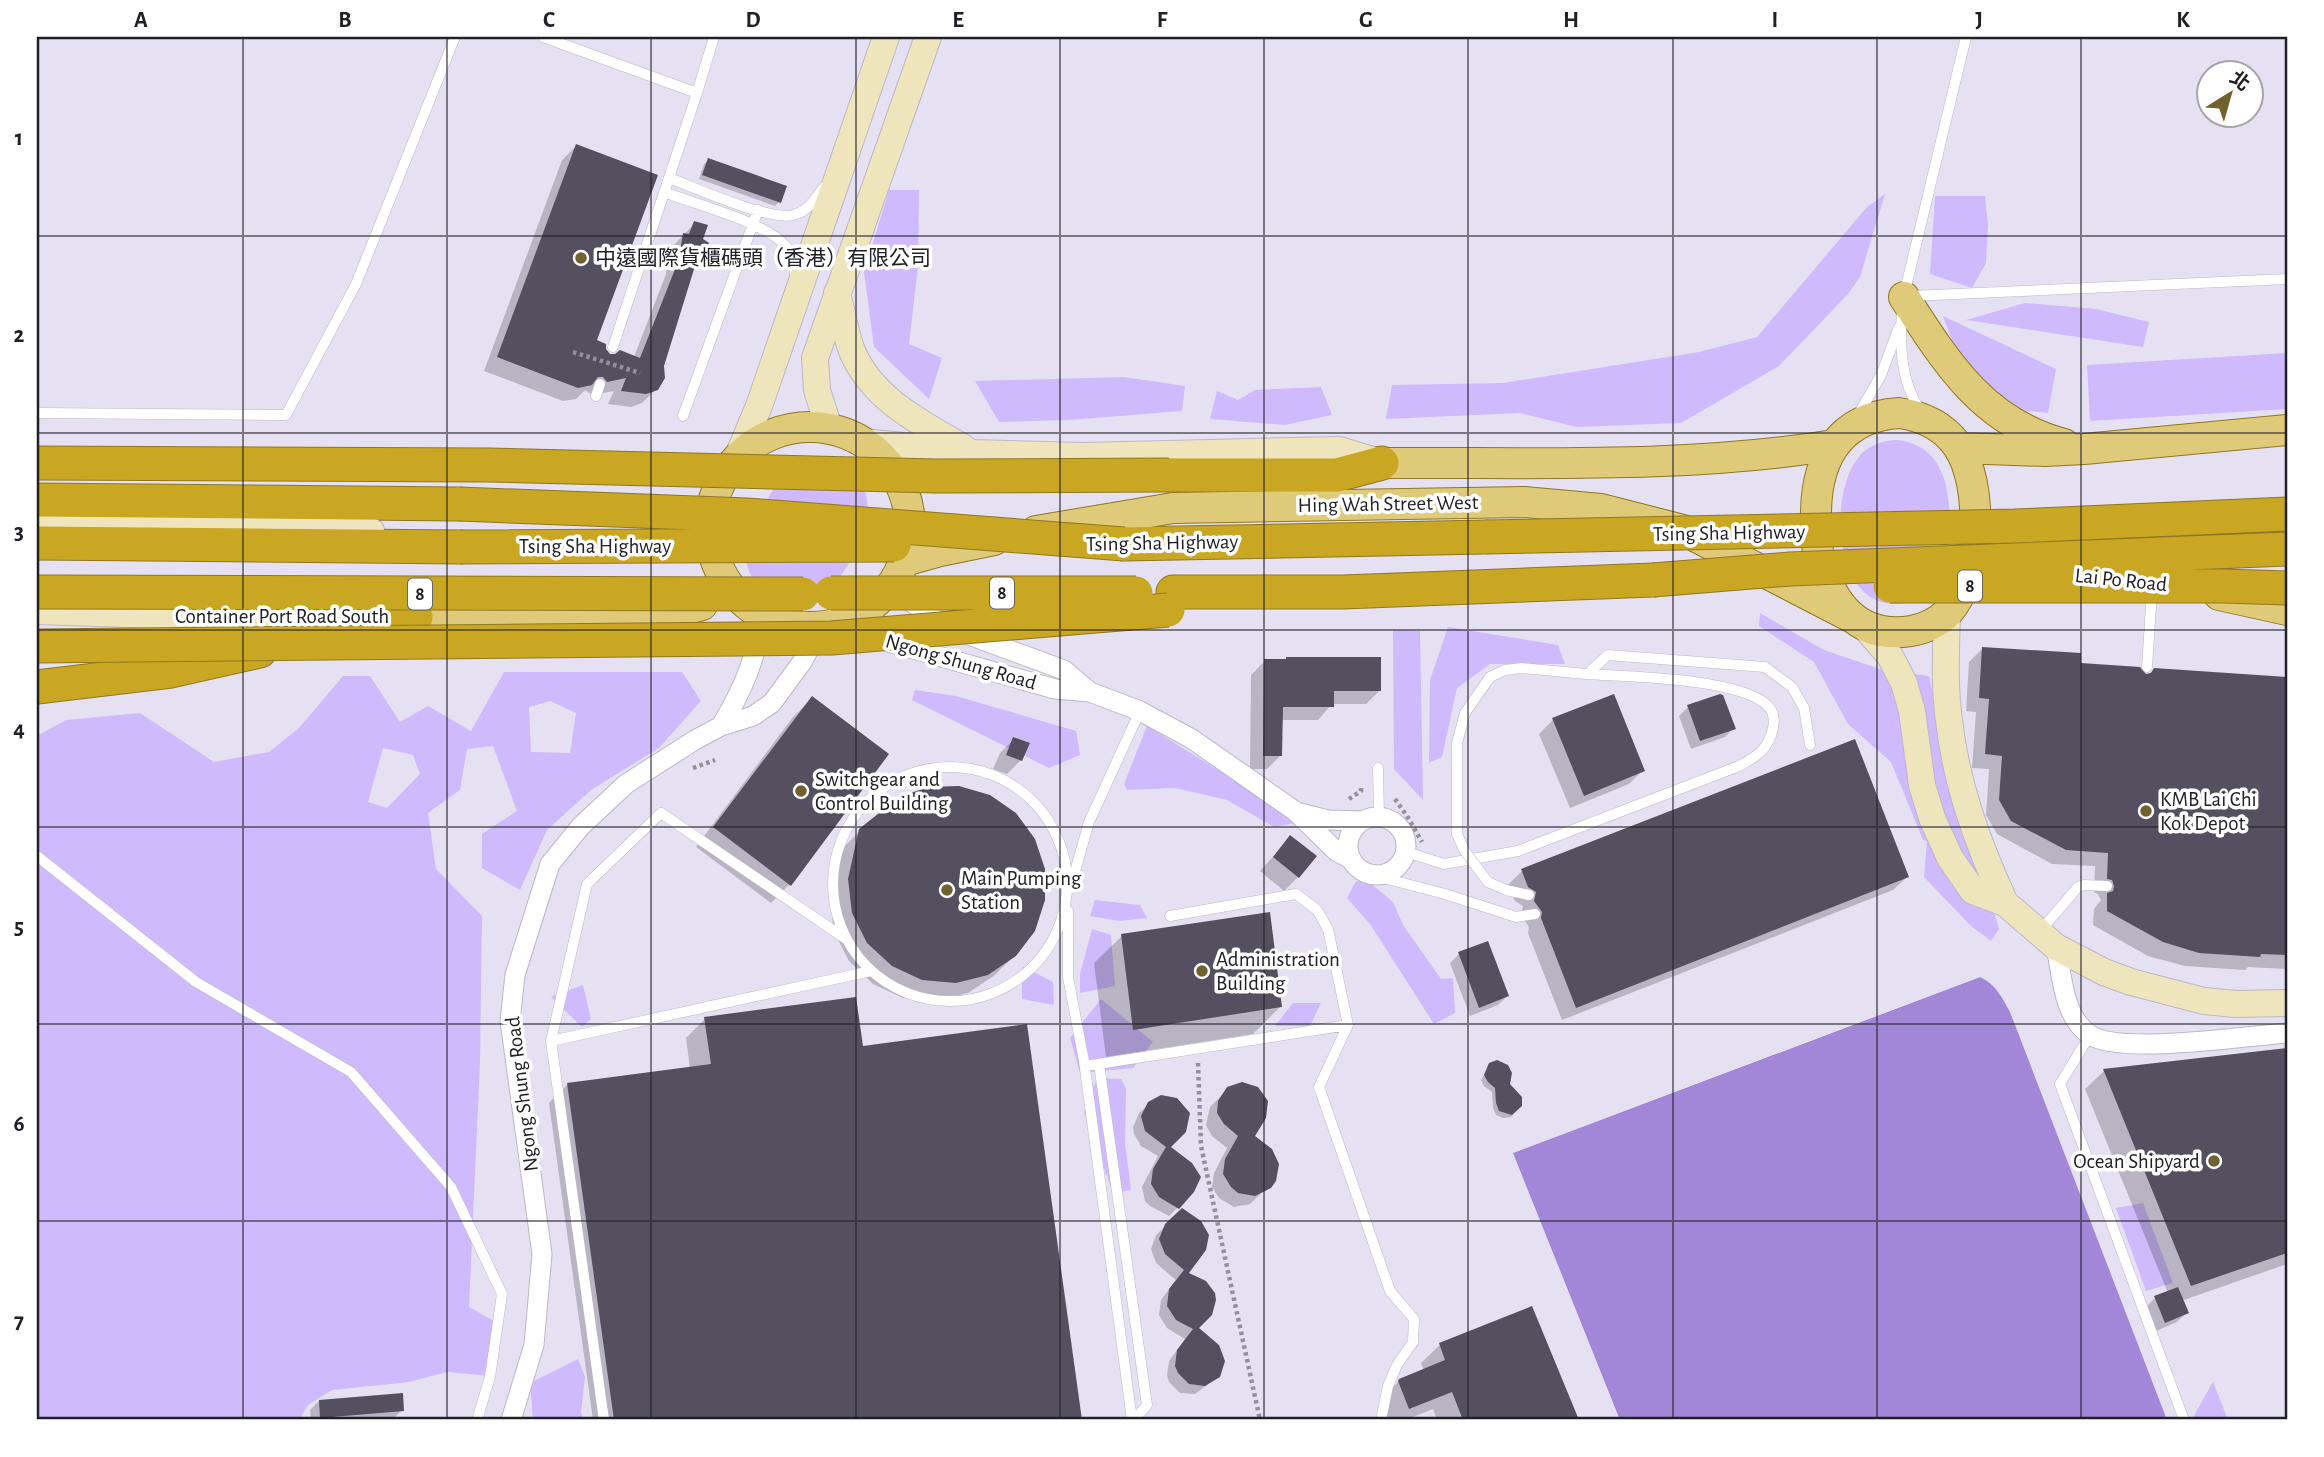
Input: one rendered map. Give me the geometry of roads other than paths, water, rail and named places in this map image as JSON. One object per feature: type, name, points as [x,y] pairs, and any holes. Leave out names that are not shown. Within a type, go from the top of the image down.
[{"type":"highway","points":[[37,463],[489,465],[936,476],[1337,474],[1382,463]]},
{"type":"highway","points":[[37,500],[459,504],[706,513],[1124,544]]},
{"type":"highway","name":"Tsing Sha Highway","points":[[37,543],[447,547],[1124,544],[1703,534],[2157,521],[2287,514]]},
{"type":"highway","points":[[1653,580],[1804,569],[2287,549]]},
{"type":"highway","name":"8","points":[[37,592],[1343,592],[1653,580],[1789,586],[2224,586],[2287,589]]},
{"type":"highway","points":[[37,646],[832,638],[1343,592]]},
{"type":"highway","points":[[37,687],[171,671],[416,617]]},
{"type":"main road","points":[[1903,308],[1956,374],[1984,401],[2048,440],[2084,449]]},
{"type":"main road","points":[[1883,414],[1912,415],[1939,427],[1959,448],[1968,470],[1975,519],[1973,550],[1968,577],[1952,606],[1934,623],[1898,633],[1877,632],[1858,622],[1836,597],[1823,573],[1817,546],[1818,479],[1824,462],[1840,438],[1866,419],[1883,414]]},
{"type":"main road","points":[[829,428],[863,442],[888,465],[905,495],[910,528],[904,561],[890,588],[865,611],[827,626],[801,627],[782,624],[763,616],[736,596],[720,574],[711,550],[708,523],[710,507],[721,483],[736,461],[766,438],[785,429],[829,428]]},
{"type":"main road","points":[[1959,448],[2045,451],[2084,449],[2287,430]]},
{"type":"main road","name":"Hing Wah Street West","points":[[1382,463],[1606,461],[1744,456],[1840,438]]},
{"type":"main road","name":"Hing Wah Street West","points":[[904,561],[1081,522],[1173,508],[1524,502],[1601,509],[1683,530],[1858,622]]},
{"type":"main road","name":"Lai Po Road","points":[[1952,606],[2012,582],[2054,574],[2100,573],[2153,580],[2287,610]]},
{"type":"main road","name":"Container Port Road South","points":[[416,617],[684,610],[736,596]]},
{"type":"street","points":[[736,461],[759,406],[886,37]]},
{"type":"street","points":[[829,428],[817,390],[815,358],[928,37]]},
{"type":"street","points":[[837,293],[852,350],[872,386],[904,411],[974,453]]},
{"type":"street","name":"Hing Wah Street West","points":[[863,442],[974,453],[1084,456],[1339,450],[1382,463]]},
{"type":"street","points":[[37,519],[117,519],[604,541],[645,536],[710,507]]},
{"type":"street","name":"Ngong Shung Road","points":[[890,588],[947,627],[1064,670],[1090,692]]},
{"type":"street","name":"Hing Wah Street West","points":[[1952,606],[1946,674],[1948,719],[1970,817],[1985,859],[2006,903]]},
{"type":"street","name":"Container Port Road South","points":[[37,611],[249,618],[416,617]]},
{"type":"street","name":"Ngong Shung Road","points":[[721,726],[738,698],[755,657],[763,616]]},
{"type":"street","name":"Hing Wah Street West","points":[[1858,622],[1890,656],[1905,683],[1912,711],[1922,785],[1932,818],[1950,858],[1973,891],[2006,903],[2047,940],[2104,972],[2151,989],[2204,1001],[2236,1004],[2287,1003]]},
{"type":"street","name":"Ngong Shung Road","points":[[511,1420],[534,1345],[542,1254],[510,1021],[515,975],[551,864],[581,826],[626,784],[721,726],[753,716],[772,703],[827,626],[1055,689],[1090,692],[1140,711],[1192,739],[1295,811],[1336,851],[1351,859],[1364,873],[1372,875]]},
{"type":"street","name":"Ngong Shung Road","points":[[1295,811],[1328,820],[1371,819]]},
{"type":"street","points":[[1351,859],[1348,842],[1351,834],[1371,819],[1397,824],[1404,832],[1406,852],[1398,868],[1382,876],[1372,875]]},
{"type":"street","points":[[2047,940],[2068,1006],[2091,1035],[2119,1043],[2149,1045],[2287,1033]]},
{"type":"lane","points":[[37,413],[286,415],[356,284],[455,37]]},
{"type":"lane","points":[[544,37],[697,93]]},
{"type":"lane","points":[[614,347],[714,37]]},
{"type":"lane","points":[[1840,438],[1881,375],[1903,308],[1966,37]]},
{"type":"lane","points":[[669,178],[774,215],[791,216],[811,205],[843,162]]},
{"type":"lane","points":[[664,192],[768,231],[785,245],[793,259],[799,290]]},
{"type":"lane","points":[[683,415],[758,210]]},
{"type":"lane","points":[[1903,308],[2287,279]]},
{"type":"lane","points":[[1903,308],[1902,356],[1909,394],[1927,420]]},
{"type":"lane","points":[[596,396],[600,383]]},
{"type":"lane","points":[[2147,667],[2153,580]]},
{"type":"lane","points":[[1587,674],[1608,655],[1765,667],[1792,687],[1804,708],[1810,745]]},
{"type":"lane","points":[[1406,852],[1444,864],[1470,860],[1518,851],[1739,766],[1764,751],[1772,736],[1775,719],[1768,705],[1727,686],[1521,668],[1505,670],[1490,677],[1465,713],[1457,743],[1457,834],[1470,860],[1488,882],[1506,890],[1529,895]]},
{"type":"lane","points":[[604,1420],[551,1041],[587,884],[661,813],[846,939],[871,971],[902,991],[937,1001],[974,1000],[1008,987],[1037,965],[1057,934],[1089,821],[1140,711]]},
{"type":"lane","points":[[846,939],[833,901],[834,860],[849,823],[875,793],[909,773],[949,766],[989,773],[1024,792],[1050,822],[1066,859],[1068,977],[1085,1066],[1133,1420]]},
{"type":"lane","points":[[1371,819],[1378,768]]},
{"type":"lane","points":[[37,856],[196,982],[351,1072],[451,1187],[502,1294],[490,1377],[477,1420]]},
{"type":"lane","points":[[1372,875],[1445,894],[1516,918],[1535,914]]},
{"type":"lane","points":[[2047,940],[2078,887],[2107,886]]},
{"type":"lane","points":[[1170,916],[1296,894],[1317,910],[1328,929],[1349,1025],[1319,1087],[1390,1290],[1414,1319],[1413,1342],[1397,1365],[1388,1386],[1381,1420]]},
{"type":"lane","points":[[551,1041],[871,971]]},
{"type":"lane","points":[[1085,1066],[1349,1025]]},
{"type":"lane","points":[[2091,1035],[2060,1084],[2184,1420]]},
{"type":"lane","points":[[1100,1064],[1146,1405],[1133,1420]]},
{"type":"place","name":"中遠國際貨櫃碼頭（香港）有限公司","points":[[581,258]]},
{"type":"place","name":"Switchgear and Control Building","points":[[801,791]]},
{"type":"place","name":"KMB Lai Chi Kok Depot","points":[[2146,811]]},
{"type":"place","name":"Main Pumping Station","points":[[947,890]]},
{"type":"place","name":"Administration Building","points":[[1202,971]]},
{"type":"place","name":"Ocean Shipyard","points":[[2214,1161]]}]
